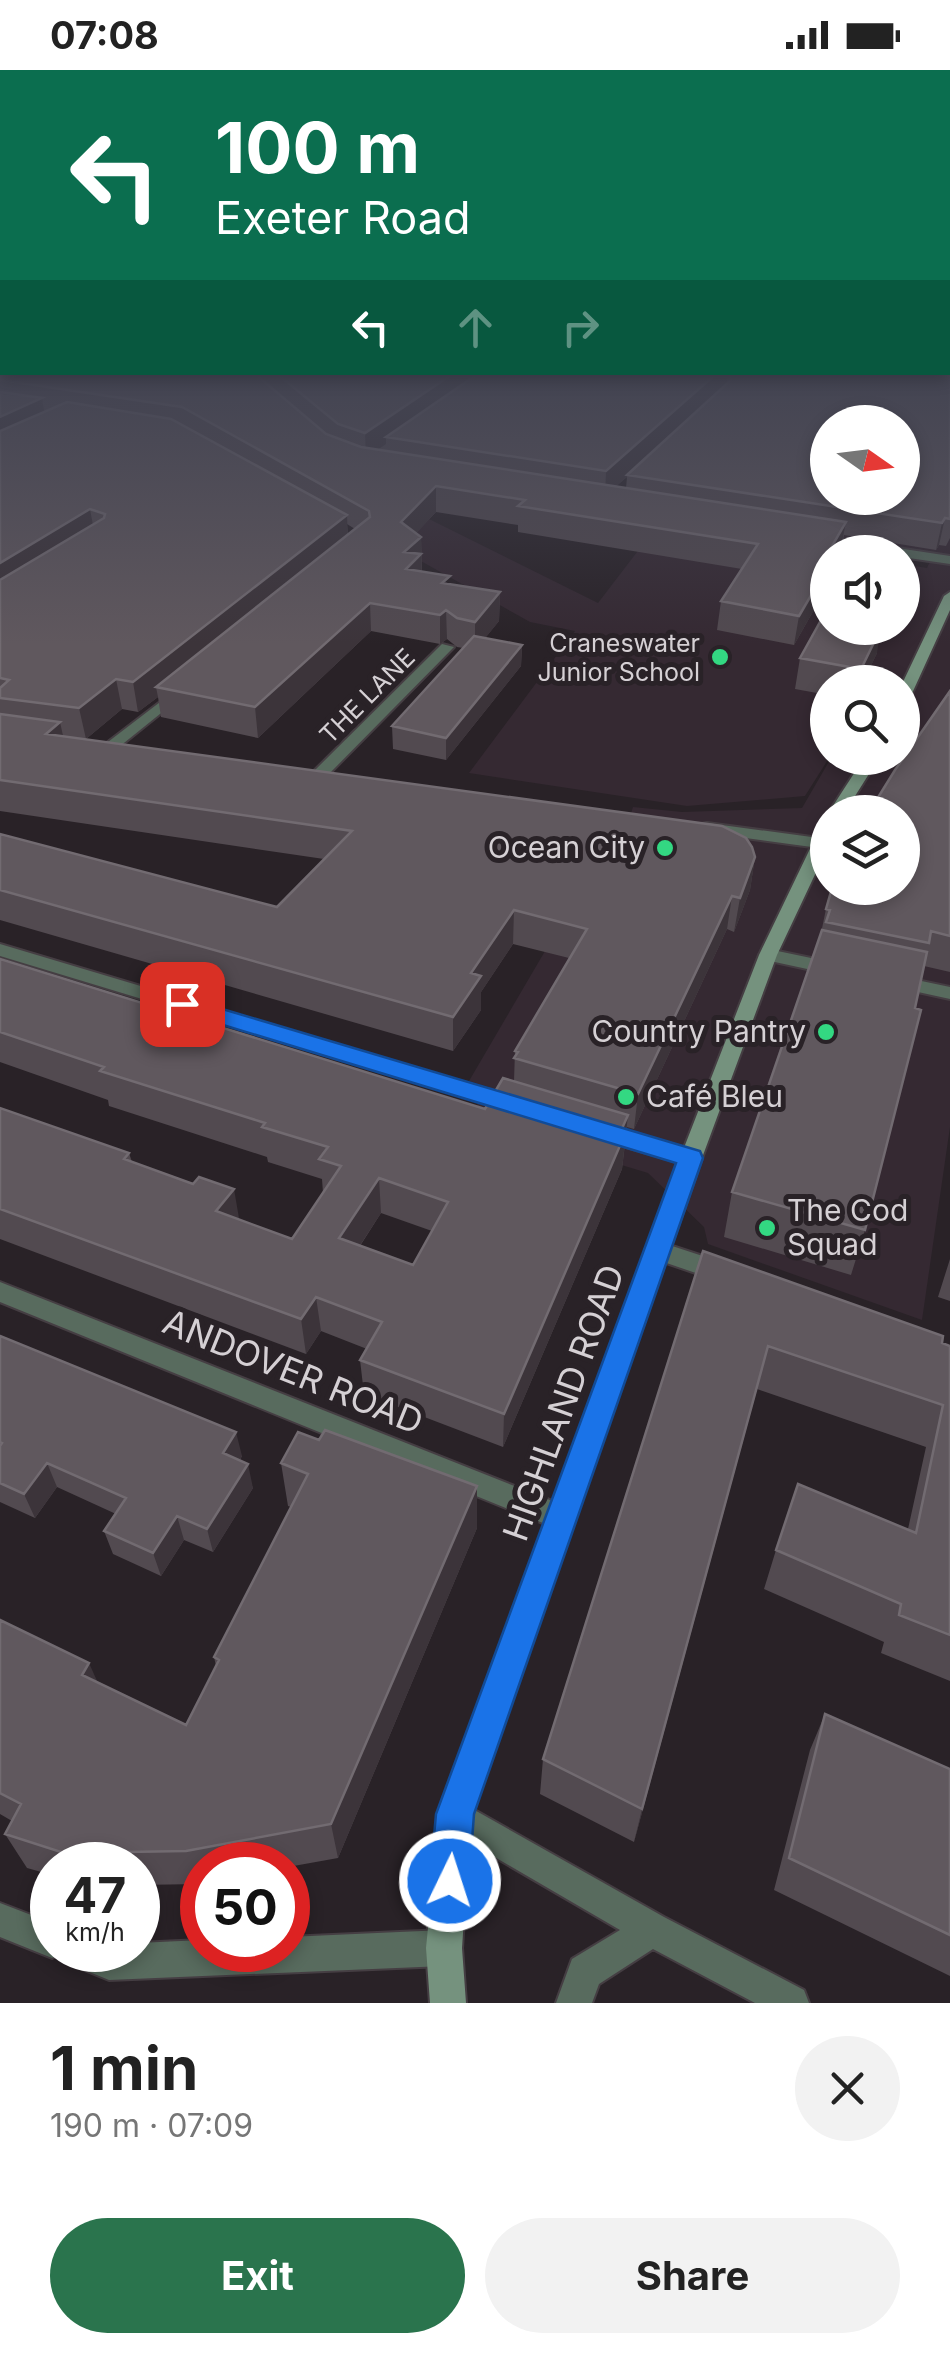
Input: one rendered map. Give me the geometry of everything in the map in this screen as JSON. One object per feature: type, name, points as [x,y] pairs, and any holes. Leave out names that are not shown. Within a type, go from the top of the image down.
[{"type":"main road","points":[[920,668],[943,627],[950,596]]},
{"type":"main road","name":"HIGHLAND ROAD","points":[[448,2003],[444,1948],[455,1814],[691,1158],[768,955],[810,864]]},
{"type":"street","points":[[806,538],[810,539]]},
{"type":"street","points":[[920,556],[950,560]]},
{"type":"street","name":"THE LANE","points":[[318,776],[447,647]]},
{"type":"street","points":[[109,748],[198,675]]},
{"type":"street","points":[[91,746],[128,751]]},
{"type":"street","points":[[299,774],[338,779]]},
{"type":"street","points":[[684,825],[810,835]]},
{"type":"street","points":[[0,950],[542,1113]]},
{"type":"street","points":[[768,955],[950,993]]},
{"type":"street","points":[[579,1124],[691,1158]]},
{"type":"street","points":[[657,1250],[749,1281]]},
{"type":"street","name":"ANDOVER ROAD","points":[[0,1292],[560,1517]]},
{"type":"street","points":[[455,1814],[652,1929],[790,2003]]},
{"type":"street","points":[[0,1920],[30,1932]]},
{"type":"street","points":[[574,2003],[585,1972],[652,1929]]},
{"type":"street","points":[[160,1960],[444,1948]]},
{"type":"shaded area","points":[[920,463],[950,463],[950,1127],[922,1320],[708,1244],[704,1227],[648,1173],[468,1119],[489,1087],[469,1081],[555,934],[599,914],[633,807],[682,812],[802,808],[821,775],[920,775],[920,665],[810,665],[810,775],[818,775],[805,796],[687,806],[469,773],[575,631],[530,622],[367,531],[421,515],[598,603],[647,539],[810,551],[810,645],[920,645],[920,567],[927,568],[933,555],[920,553],[920,535],[836,535],[871,515],[920,515]]},
{"type":"building","points":[[0,463],[252,463],[347,515],[133,682],[116,679],[79,708],[0,698],[0,688],[9,680],[0,678],[0,580],[105,514],[90,509],[0,563]]},
{"type":"building","points":[[283,463],[466,463],[846,522],[838,535],[810,535],[810,597],[799,616],[721,601],[758,544],[518,506],[525,500],[436,486],[401,522],[421,537],[404,552],[421,554],[406,569],[450,576],[442,583],[500,592],[475,622],[457,618],[446,610],[440,615],[370,603],[255,707],[156,687],[370,517],[369,511]]},
{"type":"building","points":[[556,463],[615,463],[606,471]]},
{"type":"building","points":[[640,463],[810,463],[810,503],[627,475]]},
{"type":"building","points":[[920,463],[950,463],[950,519],[945,518],[942,523],[890,515],[920,515]]},
{"type":"building","points":[[474,636],[522,645],[446,738],[392,726]]},
{"type":"building","points":[[810,640],[810,645],[873,645],[863,665],[800,658]]},
{"type":"building","points":[[950,691],[950,936],[931,931],[929,943],[826,922],[830,910],[827,905],[920,905],[920,795],[880,795],[892,775],[920,775],[920,734]]},
{"type":"building","points":[[0,714],[60,722],[46,734],[722,826],[746,838],[755,857],[740,898],[732,896],[638,1094],[514,1058],[587,929],[514,910],[471,973],[481,976],[453,1017],[0,890],[0,834],[277,907],[352,831],[0,780]]},
{"type":"building","points":[[822,930],[927,952],[915,1008],[921,1010],[865,1230],[732,1192]]},
{"type":"building","points":[[0,959],[485,1109],[503,1078],[628,1115],[620,1133],[625,1134],[504,1414],[360,1360],[382,1322],[316,1297],[301,1319],[0,1209],[0,1108],[129,1153],[124,1159],[193,1184],[199,1177],[234,1189],[216,1211],[292,1239],[341,1166],[319,1159],[328,1147],[100,1071],[104,1067],[0,1032]],"holes":[[[379,1178],[448,1202],[413,1265],[339,1238]]]},
{"type":"building","points":[[703,1251],[943,1336],[942,1343],[950,1346],[950,1635],[899,1615],[901,1604],[776,1550],[798,1484],[916,1533],[943,1405],[768,1346],[642,1809],[543,1759]]},
{"type":"building","points":[[0,1336],[236,1432],[223,1453],[248,1464],[207,1529],[177,1516],[153,1553],[104,1531],[126,1498],[47,1463],[24,1494],[0,1483]]},
{"type":"building","points":[[325,1430],[477,1486],[331,1824],[234,1842],[180,1842],[180,1851],[160,1851],[160,1842],[30,1842],[5,1834],[21,1804],[0,1793],[0,1620],[89,1663],[82,1675],[186,1725],[219,1660],[214,1657],[308,1474],[281,1463],[298,1432],[319,1440]]},
{"type":"building","points":[[825,1714],[950,1769],[950,1935],[789,1858]]},
{"type":"place","name":"Craneswater Junior School","points":[[720,657]]},
{"type":"place","name":"Ocean City","points":[[665,848]]},
{"type":"place","name":"Country Pantry","points":[[826,1032]]},
{"type":"place","name":"Café Bleu","points":[[626,1097]]},
{"type":"place","name":"The Cod Squad","points":[[767,1228]]},
{"type":"route","points":[[182,1004],[691,1158],[455,1814],[450,1881]]}]
